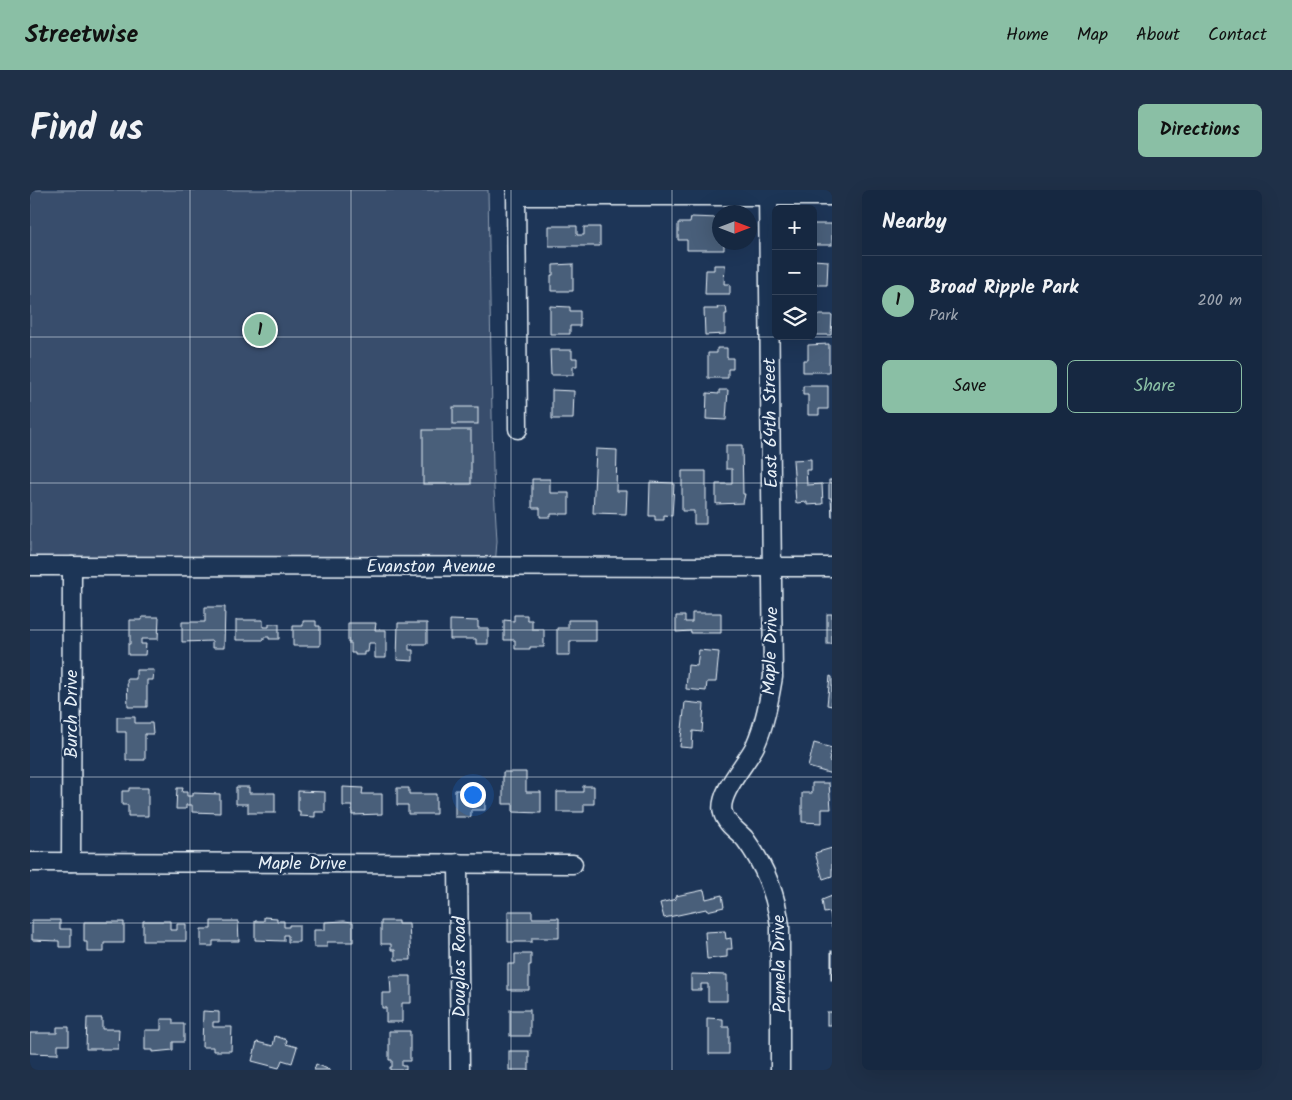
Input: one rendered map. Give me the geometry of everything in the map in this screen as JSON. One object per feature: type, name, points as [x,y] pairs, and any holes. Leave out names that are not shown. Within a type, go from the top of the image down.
[{"type":"street","points":[[518,429],[516,193],[768,193],[832,196]]},
{"type":"street","name":"East 64th Street","points":[[768,193],[772,567]]},
{"type":"street","name":"Evanston Avenue","points":[[30,566],[832,567]]},
{"type":"street","name":"Burch Drive","points":[[70,862],[72,566]]},
{"type":"street","name":"Maple Drive","points":[[723,814],[723,799],[755,747],[766,715],[773,677],[772,567]]},
{"type":"street","name":"Pamela Drive","points":[[723,814],[758,857],[771,884],[778,908],[780,926],[780,1070]]},
{"type":"street","name":"Maple Drive","points":[[30,862],[573,864]]},
{"type":"street","name":"Douglas Road","points":[[458,863],[460,1070]]},
{"type":"shaded area","points":[[30,190],[488,190],[493,470],[497,541],[495,567],[30,566]]},
{"type":"building","points":[[691,217],[712,218],[712,250],[687,250],[687,240],[678,240],[678,223],[690,223]]},
{"type":"building","points":[[817,224],[832,224],[832,245],[817,245]]},
{"type":"building","points":[[549,226],[577,226],[577,235],[584,235],[584,227],[600,227],[600,246],[549,246]]},
{"type":"building","points":[[817,260],[828,261],[827,285],[817,285]]},
{"type":"building","points":[[573,264],[573,291],[551,291],[553,265]]},
{"type":"building","points":[[714,265],[725,265],[724,284],[730,284],[730,294],[705,294],[706,270],[714,270]]},
{"type":"building","points":[[550,306],[570,307],[570,311],[580,311],[580,326],[570,326],[570,334],[550,334]]},
{"type":"building","points":[[717,307],[726,307],[725,334],[705,335],[704,309],[718,309]]},
{"type":"building","points":[[817,315],[832,315],[831,335],[817,335]]},
{"type":"building","points":[[829,344],[829,372],[803,372],[803,360],[808,360],[808,345]]},
{"type":"building","points":[[717,348],[727,348],[727,358],[733,358],[733,369],[728,369],[728,378],[708,378],[708,353],[717,353]]},
{"type":"building","points":[[550,350],[572,350],[572,358],[577,358],[577,366],[573,366],[573,375],[551,375]]},
{"type":"building","points":[[803,386],[828,386],[828,409],[819,409],[819,415],[808,415],[808,395],[803,395]]},
{"type":"building","points":[[552,390],[574,391],[573,419],[552,419]]},
{"type":"building","points":[[719,390],[728,390],[726,420],[706,419],[707,393],[719,394]]},
{"type":"building","points":[[453,407],[478,407],[478,424],[453,424]]},
{"type":"building","points":[[423,430],[471,430],[471,484],[423,484]]},
{"type":"building","points":[[726,445],[742,445],[743,494],[745,494],[743,503],[716,504],[716,484],[732,484],[732,469],[726,469]]},
{"type":"building","points":[[596,449],[617,450],[616,491],[627,491],[626,514],[593,513]]},
{"type":"building","points":[[811,459],[811,470],[806,470],[807,485],[822,484],[823,504],[807,505],[807,502],[796,503],[793,460]]},
{"type":"building","points":[[682,471],[706,471],[706,524],[694,524],[694,511],[682,511]]},
{"type":"building","points":[[532,479],[550,479],[550,493],[569,493],[569,514],[551,514],[551,517],[540,517],[540,508],[532,508]]},
{"type":"building","points":[[829,480],[832,480],[832,517],[831,498],[829,498]]},
{"type":"building","points":[[650,482],[674,483],[672,516],[664,515],[664,520],[655,520],[655,516],[649,516]]},
{"type":"building","points":[[205,607],[225,607],[224,648],[212,648],[212,641],[182,642],[182,622],[205,622]]},
{"type":"building","points":[[692,613],[721,613],[721,633],[676,632],[676,616],[685,616],[685,622],[692,622]]},
{"type":"building","points":[[827,614],[832,614],[832,644],[827,644]]},
{"type":"building","points":[[514,615],[527,615],[527,620],[532,620],[532,629],[544,629],[544,647],[515,649],[515,640],[504,640],[504,620],[514,621]]},
{"type":"building","points":[[142,617],[159,617],[158,639],[141,639],[141,644],[146,644],[145,655],[128,655],[130,620],[142,620]]},
{"type":"building","points":[[236,620],[263,620],[263,627],[269,627],[269,624],[279,624],[279,639],[264,637],[264,640],[236,640]]},
{"type":"building","points":[[450,620],[478,621],[478,628],[488,628],[488,644],[476,644],[476,639],[450,639]]},
{"type":"building","points":[[568,620],[596,620],[596,641],[570,641],[570,655],[557,655],[557,628],[568,628]]},
{"type":"building","points":[[303,621],[316,621],[316,626],[320,626],[320,646],[293,646],[293,626],[303,626]]},
{"type":"building","points":[[348,623],[376,623],[375,630],[386,630],[386,658],[375,658],[375,643],[369,643],[368,652],[364,652],[364,655],[351,653],[351,643],[348,643]]},
{"type":"building","points":[[398,623],[427,623],[427,644],[409,644],[409,650],[413,650],[413,661],[397,660]]},
{"type":"building","points":[[699,650],[719,652],[716,682],[707,682],[706,691],[686,689],[688,665],[697,666]]},
{"type":"building","points":[[136,670],[154,670],[153,680],[147,680],[147,707],[128,707],[127,679],[136,679]]},
{"type":"building","points":[[830,676],[832,677],[832,706],[827,705]]},
{"type":"building","points":[[685,702],[704,704],[702,732],[693,731],[692,748],[680,747]]},
{"type":"building","points":[[117,717],[135,717],[135,723],[152,723],[153,734],[145,734],[145,760],[126,760],[126,732],[117,732]]},
{"type":"building","points":[[814,743],[832,748],[829,761],[832,762],[832,774],[808,767]]},
{"type":"building","points":[[503,772],[526,772],[526,792],[541,792],[541,813],[513,812],[513,804],[503,804]]},
{"type":"building","points":[[812,783],[829,783],[831,809],[822,809],[822,823],[802,822],[802,793],[812,793]]},
{"type":"building","points":[[583,786],[594,786],[594,804],[584,804],[584,812],[557,812],[557,792],[583,792]]},
{"type":"building","points":[[236,787],[249,787],[249,793],[275,793],[275,813],[248,813],[248,804],[236,804]]},
{"type":"building","points":[[343,787],[363,788],[362,794],[382,794],[382,814],[352,815],[352,806],[343,806]]},
{"type":"building","points":[[129,788],[148,788],[148,816],[128,816],[128,805],[122,805],[122,791],[129,791]]},
{"type":"building","points":[[177,788],[183,788],[182,792],[187,792],[187,796],[193,796],[193,793],[220,794],[220,813],[192,812],[192,805],[186,805],[186,809],[176,809]]},
{"type":"building","points":[[397,788],[409,788],[409,794],[436,794],[436,814],[408,814],[408,805],[397,805]]},
{"type":"building","points":[[455,790],[485,790],[485,810],[471,810],[471,817],[455,817]]},
{"type":"building","points":[[298,791],[325,792],[325,812],[315,812],[315,817],[300,816],[300,811],[298,811]]},
{"type":"building","points":[[832,848],[832,876],[823,879],[815,853]]},
{"type":"building","points":[[704,890],[706,899],[722,895],[724,907],[664,918],[660,903],[676,899],[676,896]]},
{"type":"building","points":[[832,896],[832,927],[830,912],[824,913],[822,900]]},
{"type":"building","points":[[508,911],[532,911],[532,918],[559,918],[559,938],[532,938],[532,942],[508,942]]},
{"type":"building","points":[[264,917],[277,918],[277,921],[284,921],[284,927],[299,925],[299,942],[288,942],[288,935],[284,935],[284,941],[255,940],[255,921],[264,921]]},
{"type":"building","points":[[32,920],[60,920],[60,929],[71,929],[71,947],[59,947],[59,941],[32,940]]},
{"type":"building","points":[[143,921],[170,921],[170,930],[177,930],[177,924],[186,924],[186,941],[143,941]]},
{"type":"building","points":[[211,921],[238,921],[239,941],[213,941],[213,946],[201,946],[201,929],[211,929]]},
{"type":"building","points":[[381,921],[398,921],[398,924],[409,924],[411,960],[395,960],[395,950],[391,950],[391,944],[381,944]]},
{"type":"building","points":[[84,922],[124,922],[124,943],[104,943],[104,952],[87,952],[87,942],[84,942]]},
{"type":"building","points":[[325,922],[353,922],[353,942],[327,942],[327,947],[314,947],[314,930],[325,930]]},
{"type":"building","points":[[725,931],[726,939],[731,938],[732,949],[727,949],[727,957],[707,959],[705,932]]},
{"type":"building","points":[[832,951],[832,980],[831,980]]},
{"type":"building","points":[[515,954],[531,954],[529,990],[508,990],[508,964],[515,964]]},
{"type":"building","points":[[691,974],[727,975],[727,1001],[708,1001],[708,984],[701,984],[701,990],[691,990]]},
{"type":"building","points":[[390,976],[411,976],[411,1003],[402,1003],[402,1022],[386,1022],[386,1008],[382,1008],[382,993],[391,993]]},
{"type":"building","points":[[510,1010],[530,1010],[530,1036],[510,1036]]},
{"type":"building","points":[[203,1011],[219,1012],[219,1022],[213,1022],[213,1027],[232,1027],[231,1051],[213,1051],[213,1047],[202,1047]]},
{"type":"building","points":[[827,1012],[832,1012],[832,1025],[827,1025]]},
{"type":"building","points":[[87,1018],[102,1018],[102,1029],[119,1029],[118,1049],[86,1049]]},
{"type":"building","points":[[707,1018],[723,1019],[723,1027],[729,1027],[729,1054],[709,1054]]},
{"type":"building","points":[[161,1019],[173,1019],[173,1024],[184,1024],[184,1042],[173,1042],[173,1050],[153,1052],[153,1050],[145,1050],[145,1030],[161,1030]]},
{"type":"building","points":[[57,1027],[69,1027],[69,1045],[58,1045],[58,1054],[30,1053],[30,1033],[57,1033]]},
{"type":"building","points":[[389,1031],[410,1031],[410,1061],[402,1061],[402,1066],[406,1066],[406,1070],[390,1070],[392,1060],[389,1060]]},
{"type":"building","points":[[275,1036],[287,1040],[286,1044],[297,1047],[292,1063],[282,1060],[279,1068],[252,1061],[257,1042],[273,1046]]},
{"type":"building","points":[[509,1051],[529,1051],[529,1070],[509,1070]]},
{"type":"building","points":[[316,1064],[330,1070],[314,1070]]},
{"type":"place","name":"Broad Ripple Park","points":[[260,330]]}]
